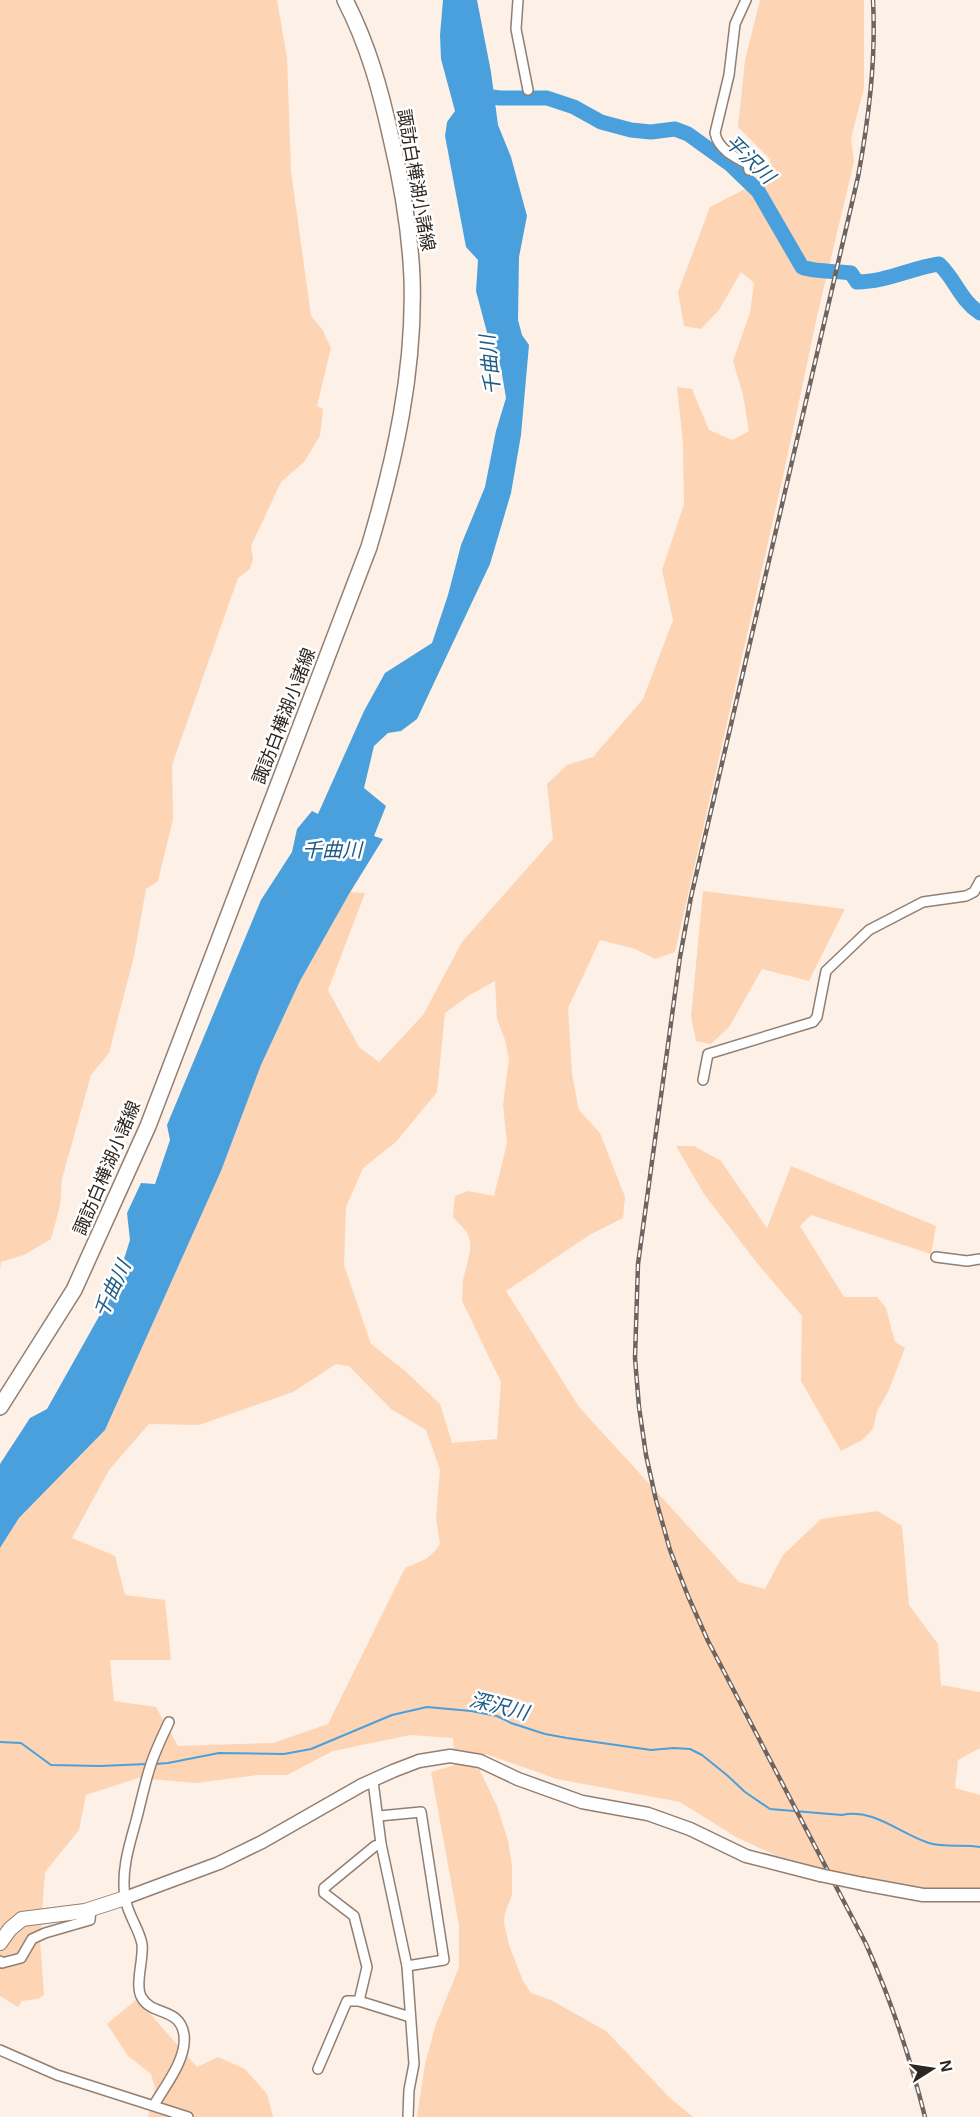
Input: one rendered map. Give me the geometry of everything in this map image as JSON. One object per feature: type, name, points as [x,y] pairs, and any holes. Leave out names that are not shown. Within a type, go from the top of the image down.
[{"type":"main road","name":"諏訪白樺湖小諸線","points":[[0,1407],[74,1290],[148,1126],[369,547],[389,480],[408,374],[412,278],[404,201],[380,90],[361,32],[345,0]]},
{"type":"main road","points":[[0,1943],[10,1929],[22,1919],[91,1909],[125,1898]]},
{"type":"street","points":[[518,0],[516,29],[528,90]]},
{"type":"street","points":[[746,0],[735,24],[729,75],[715,133],[716,139],[723,147],[730,154],[748,164],[749,170]]},
{"type":"street","points":[[703,1080],[708,1054],[813,1022],[817,1017],[826,971],[869,930],[923,902],[966,896],[974,892],[980,881]]},
{"type":"street","points":[[936,1257],[967,1261],[980,1259]]},
{"type":"street","points":[[154,2106],[179,2061],[184,2037],[182,2027],[177,2020],[170,2014],[148,2005],[141,1998],[139,1982],[142,1945],[125,1898],[125,1863],[151,1763],[169,1722]]},
{"type":"street","points":[[125,1898],[219,1863],[262,1842],[362,1785],[418,1761],[443,1756],[465,1757],[480,1761],[559,1795],[582,1802],[648,1814],[690,1829],[746,1856],[863,1884],[923,1894],[980,1895]]},
{"type":"street","points":[[374,1781],[381,1844],[407,1966],[414,2064],[409,2090],[408,2117]]},
{"type":"street","points":[[379,1816],[421,1812],[444,1960],[407,1966]]},
{"type":"street","points":[[359,2001],[367,1967],[354,1916],[324,1893],[324,1888],[375,1846],[381,1844]]},
{"type":"street","points":[[0,1961],[21,1958],[32,1939],[45,1933],[90,1920],[91,1909]]},
{"type":"street","points":[[318,2069],[347,2001],[359,2001],[410,2017]]},
{"type":"street","points":[[0,2050],[57,2075],[188,2117]]},
{"type":"shaded area","points":[[0,0],[277,0],[287,58],[291,171],[311,316],[322,329],[331,348],[317,406],[323,409],[320,436],[304,462],[281,482],[251,546],[253,559],[250,569],[238,578],[172,765],[173,819],[158,881],[146,889],[134,956],[109,1053],[91,1075],[62,1179],[60,1206],[51,1239],[24,1255],[1,1262],[0,1271]]},
{"type":"shaded area","points":[[760,0],[864,0],[864,88],[851,138],[854,162],[818,312],[675,952],[655,959],[635,949],[600,940],[568,1008],[572,1074],[579,1110],[600,1133],[625,1197],[623,1218],[591,1234],[506,1291],[579,1407],[739,1582],[765,1589],[783,1555],[821,1519],[878,1511],[902,1526],[909,1605],[938,1644],[941,1685],[980,1692],[980,1748],[958,1760],[955,1788],[980,1795],[980,1890],[924,1890],[862,1879],[775,1855],[736,1837],[680,1802],[557,1779],[486,1754],[480,1771],[497,1806],[508,1841],[512,1866],[512,1895],[504,1923],[509,1945],[523,1981],[531,1993],[551,2000],[606,2031],[670,2098],[693,2117],[417,2117],[425,2064],[436,2024],[459,1967],[459,1925],[431,1772],[455,1765],[453,1738],[410,1735],[333,1751],[287,1775],[257,1775],[196,1783],[138,1778],[86,1795],[79,1830],[45,1872],[40,1940],[44,1995],[38,1999],[22,2001],[18,2007],[0,1996],[0,1548],[19,1518],[105,1430],[221,1171],[261,1065],[300,981],[350,892],[365,893],[328,990],[359,1047],[379,1062],[423,1015],[462,942],[553,839],[547,784],[567,765],[593,757],[643,699],[673,620],[662,570],[684,504],[683,443],[677,387],[692,389],[709,430],[732,440],[749,431],[743,395],[733,361],[750,313],[754,283],[741,272],[719,310],[701,329],[684,326],[678,292],[710,207],[745,189],[771,160],[738,127],[745,60]],"holes":[[[495,981],[497,1019],[509,1059],[503,1105],[507,1143],[494,1196],[468,1191],[455,1196],[453,1217],[467,1232],[470,1241],[462,1301],[501,1382],[497,1439],[452,1443],[440,1404],[404,1370],[371,1344],[344,1265],[346,1207],[363,1168],[396,1142],[437,1092],[445,1013],[468,996]],[[336,1364],[349,1366],[391,1409],[426,1430],[440,1470],[436,1518],[440,1544],[426,1559],[405,1568],[328,1724],[273,1743],[178,1746],[156,1707],[114,1701],[110,1660],[171,1660],[165,1600],[125,1595],[115,1556],[72,1538],[109,1470],[149,1424],[199,1425],[293,1392]]]},
{"type":"shaded area","points":[[703,891],[845,909],[809,981],[762,969],[729,1027],[711,1044],[696,1041],[691,1017]]},
{"type":"shaded area","points":[[676,1146],[694,1146],[721,1161],[767,1228],[791,1166],[936,1226],[931,1254],[811,1215],[800,1226],[844,1297],[877,1297],[886,1308],[895,1342],[905,1348],[888,1392],[877,1411],[873,1429],[862,1440],[841,1451],[801,1381],[802,1316],[757,1263],[704,1194]]},
{"type":"shaded area","points":[[137,1999],[197,2067],[218,2057],[245,2069],[267,2094],[273,2117],[148,2117],[155,2088],[151,2074],[128,2056],[107,2024]]},
{"type":"water","name":"千曲川","points":[[443,0],[477,0],[491,72],[498,125],[511,157],[527,216],[519,257],[518,320],[522,335],[529,345],[521,435],[511,493],[490,564],[417,719],[401,731],[388,733],[374,746],[364,788],[386,806],[374,836],[383,839],[300,981],[261,1065],[221,1171],[105,1430],[19,1518],[0,1548],[0,1464],[30,1418],[47,1409],[115,1288],[130,1240],[127,1213],[141,1183],[155,1184],[170,1140],[167,1125],[261,900],[292,852],[297,829],[312,811],[318,814],[364,711],[385,673],[432,643],[461,545],[485,487],[496,431],[506,398],[501,368],[489,340],[476,291],[478,260],[466,247],[445,136],[447,122],[455,111],[441,59],[440,35]]},
{"type":"waterway","name":"平沢川","points":[[476,95],[500,98],[547,98],[574,107],[601,122],[631,130],[651,132],[675,129],[688,134],[731,165],[758,191],[802,267],[819,271],[851,273],[857,282],[878,280],[939,264],[973,308],[980,313]]},
{"type":"waterway","name":"深沢川","points":[[155,1764],[219,1753],[284,1754],[311,1749],[392,1715],[427,1707],[471,1711],[497,1716],[545,1734],[567,1738],[651,1750],[690,1749],[702,1755],[745,1792],[770,1809],[865,1815],[929,1843],[980,1847]]},
{"type":"waterway","name":"深沢川","points":[[0,1742],[21,1743],[51,1765],[147,1764]]},
{"type":"railway","points":[[873,0],[871,88],[858,177],[691,897],[680,957],[638,1264],[635,1358],[646,1455],[670,1550],[708,1641],[866,1944],[899,2029],[925,2117]]}]
